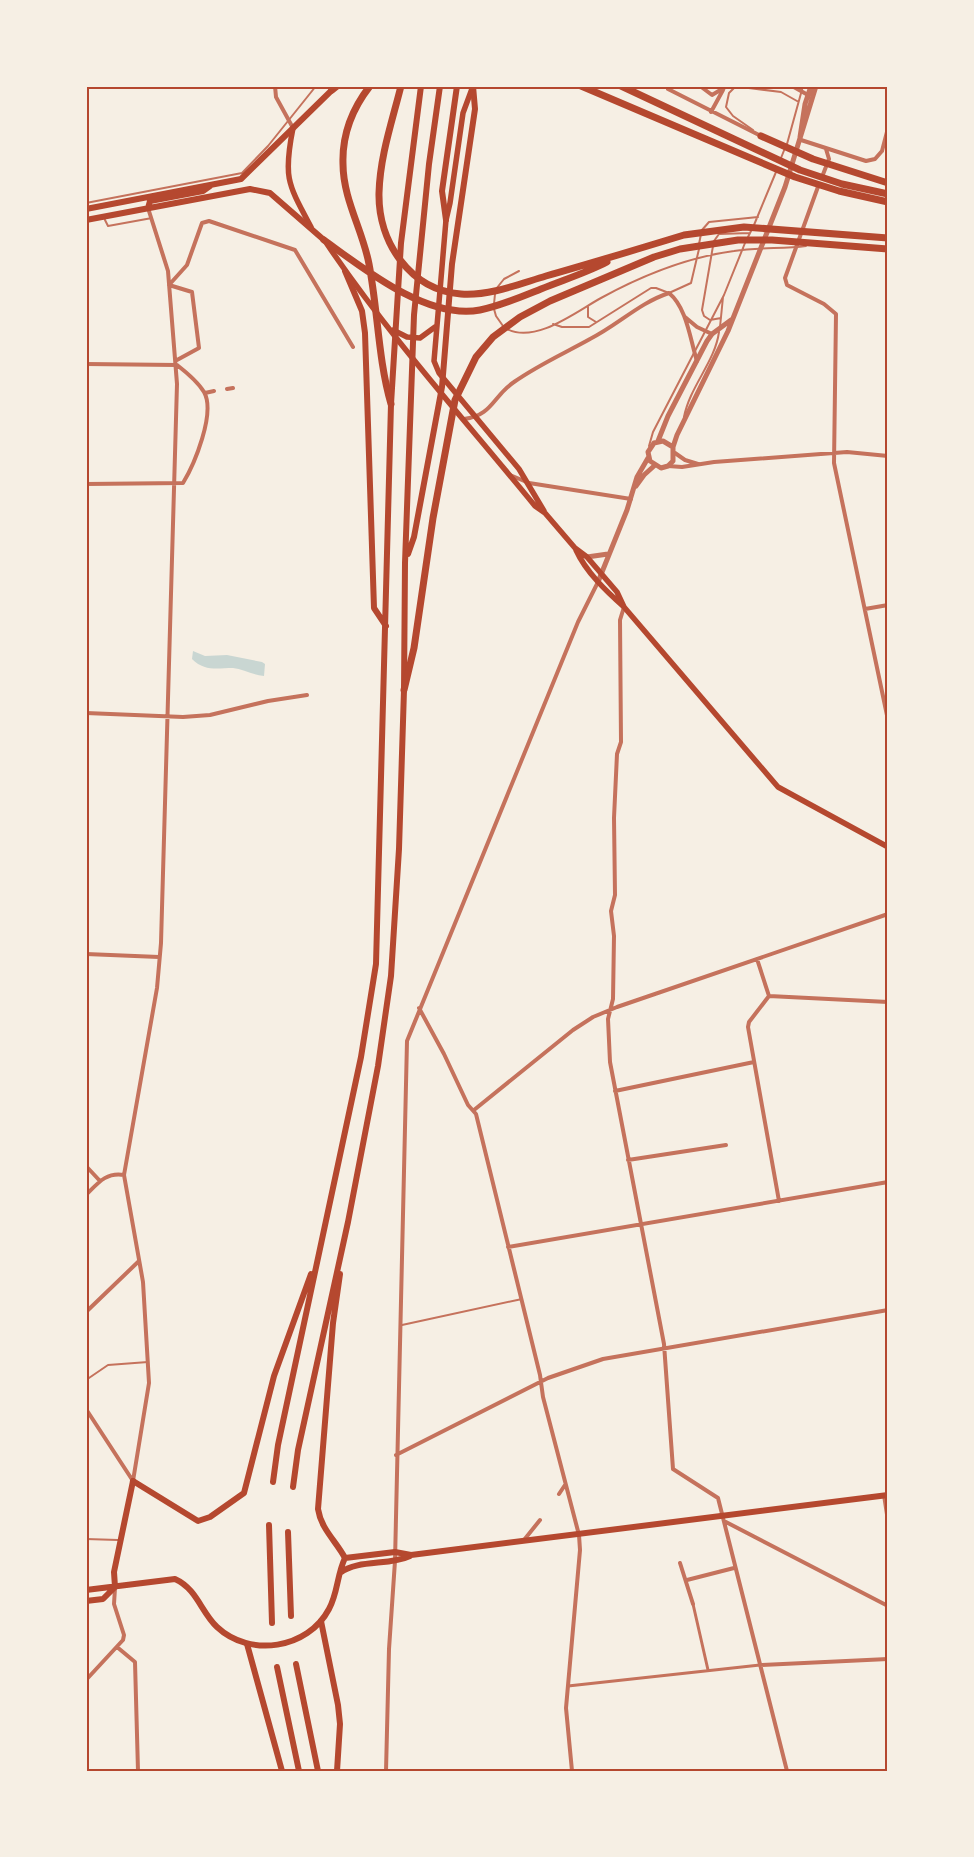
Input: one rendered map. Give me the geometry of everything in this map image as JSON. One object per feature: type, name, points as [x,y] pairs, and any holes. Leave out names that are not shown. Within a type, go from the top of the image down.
[{"type":"highway","points":[[370,86],[361,97],[350,121],[343,149],[343,166],[348,193],[369,263],[384,379],[391,404]]},
{"type":"highway","points":[[401,86],[390,125],[380,175],[380,211],[383,228],[396,256],[414,274],[435,287],[462,294],[489,292],[684,234],[713,230],[744,227],[888,238]]},
{"type":"highway","points":[[581,86],[795,177],[841,187],[888,194]]},
{"type":"highway","points":[[621,86],[800,170],[841,187],[888,202]]},
{"type":"highway","points":[[761,136],[848,172],[888,183]]},
{"type":"highway","points":[[324,240],[360,266],[408,296],[456,309],[479,310],[596,267],[621,254]]},
{"type":"highway","points":[[404,690],[414,648],[433,518],[453,408],[463,382],[476,357],[493,337],[520,318],[550,301],[654,257],[706,244],[738,240],[772,240],[814,245],[888,249]]},
{"type":"main road","points":[[273,1482],[278,1445],[361,1057],[376,964],[387,627],[391,404],[402,243],[421,86]]},
{"type":"main road","points":[[293,1487],[298,1450],[348,1222],[378,1066],[391,976],[404,690],[405,563],[414,314],[429,164],[440,86]]},
{"type":"main road","points":[[446,220],[442,203],[443,182],[457,86]]},
{"type":"main road","points":[[405,563],[414,536],[442,387],[452,264],[475,110],[473,86]]},
{"type":"main road","points":[[473,86],[463,113],[446,220],[436,328],[434,361],[436,368],[529,483],[545,513],[575,548],[587,557],[602,574],[617,592],[624,607]]},
{"type":"main road","points":[[86,209],[241,179],[335,88]]},
{"type":"main road","points":[[294,128],[287,159],[287,173],[291,188],[311,227]]},
{"type":"main road","points":[[148,208],[150,201],[203,191],[210,186]]},
{"type":"main road","points":[[86,220],[250,189],[270,194],[324,240],[345,271],[462,418],[535,506],[545,513]]},
{"type":"main road","points":[[345,271],[362,310],[365,333],[374,608],[387,627]]},
{"type":"main road","points":[[391,330],[407,337],[420,338],[436,328]]},
{"type":"main road","points":[[575,548],[580,560],[598,582],[624,607],[778,787],[888,847]]},
{"type":"main road","points":[[86,1590],[175,1579],[185,1583],[216,1627],[234,1639],[247,1644],[274,1646],[291,1642],[308,1633],[321,1621],[334,1600],[345,1558],[335,1540],[320,1523],[318,1509],[333,1324],[348,1222]]},
{"type":"main road","points":[[86,1601],[103,1599],[115,1587],[114,1572],[133,1481],[192,1520],[198,1521],[210,1517],[244,1493],[274,1376],[319,1249]]},
{"type":"main road","points":[[340,1573],[349,1568],[395,1561],[411,1555],[723,1518],[886,1495]]},
{"type":"main road","points":[[269,1525],[272,1623]]},
{"type":"main road","points":[[288,1532],[291,1616]]},
{"type":"main road","points":[[345,1558],[395,1552],[411,1555]]},
{"type":"main road","points":[[321,1621],[338,1705],[340,1724],[337,1771]]},
{"type":"main road","points":[[247,1644],[282,1771]]},
{"type":"main road","points":[[296,1664],[318,1771]]},
{"type":"main road","points":[[277,1668],[299,1771]]},
{"type":"street","points":[[275,86],[276,97],[294,128]]},
{"type":"street","points":[[700,86],[712,95],[725,88]]},
{"type":"street","points":[[792,86],[802,89],[808,95],[810,108]]},
{"type":"street","points":[[801,140],[800,133],[811,86]]},
{"type":"street","points":[[668,466],[673,461],[682,422],[728,331],[785,187],[801,140],[816,86]]},
{"type":"street","points":[[666,88],[761,136]]},
{"type":"street","points":[[711,112],[725,88]]},
{"type":"street","points":[[801,140],[866,161],[876,159],[882,151],[888,128]]},
{"type":"street","points":[[826,149],[829,158],[785,278],[787,285],[824,304],[836,314],[834,453],[888,720]]},
{"type":"street","points":[[882,151],[888,152]]},
{"type":"street","points":[[133,1481],[148,1392],[148,1362],[143,1282],[124,1175],[157,988],[176,484],[177,362],[168,271],[148,208]]},
{"type":"street","points":[[169,285],[188,265],[202,223],[209,221],[296,250],[353,347]]},
{"type":"street","points":[[86,364],[177,362],[199,348],[192,292],[169,285]]},
{"type":"street","points":[[462,418],[477,418],[494,404],[512,383],[590,339],[644,303],[669,293],[676,300],[683,315],[697,361]]},
{"type":"street","points":[[683,315],[704,331],[712,334]]},
{"type":"street","points":[[386,1771],[388,1649],[395,1561],[396,1455],[401,1326],[403,1126],[407,1041],[574,631],[602,574],[608,554],[631,499],[637,477],[648,458],[648,449],[658,441],[668,416],[712,334],[731,320]]},
{"type":"street","points":[[86,484],[183,483],[193,467],[208,413],[205,393],[177,362]]},
{"type":"street","points":[[227,389],[233,388]]},
{"type":"street","points":[[205,393],[214,391]]},
{"type":"street","points":[[658,441],[666,442],[684,460],[701,464]]},
{"type":"street","points":[[648,458],[654,466],[660,468],[847,452],[888,456]]},
{"type":"street","points":[[634,489],[644,475],[654,466]]},
{"type":"street","points":[[510,475],[529,483],[631,499]]},
{"type":"street","points":[[587,557],[608,554]]},
{"type":"street","points":[[865,608],[888,606]]},
{"type":"street","points":[[624,607],[620,620],[621,742],[617,754],[615,895],[611,911],[614,936],[613,972],[608,1020],[610,1062],[665,1349],[673,1469],[716,1496],[788,1771]]},
{"type":"street","points":[[86,713],[210,716],[268,701],[307,695]]},
{"type":"street","points":[[474,1110],[573,1030],[593,1017],[610,1009],[888,914]]},
{"type":"street","points":[[86,954],[159,957]]},
{"type":"street","points":[[757,959],[769,996]]},
{"type":"street","points":[[769,996],[888,1002]]},
{"type":"street","points":[[769,996],[748,1022],[779,1201]]},
{"type":"street","points":[[419,1008],[468,1104],[474,1110],[522,1299],[565,1485],[579,1535],[580,1562],[566,1708],[572,1771]]},
{"type":"street","points":[[615,1091],[754,1062]]},
{"type":"street","points":[[628,1160],[726,1145]]},
{"type":"street","points":[[86,1166],[100,1181]]},
{"type":"street","points":[[86,1195],[100,1181],[113,1174],[124,1175]]},
{"type":"street","points":[[508,1247],[888,1182]]},
{"type":"street","points":[[86,1312],[140,1261]]},
{"type":"street","points":[[396,1455],[540,1382],[571,1369],[603,1359],[888,1310]]},
{"type":"street","points":[[86,1409],[133,1481]]},
{"type":"street","points":[[559,1494],[565,1485]]},
{"type":"street","points":[[886,1495],[888,1520]]},
{"type":"street","points":[[723,1518],[888,1606]]},
{"type":"street","points":[[523,1542],[540,1520]]},
{"type":"street","points":[[680,1563],[687,1580],[708,1670]]},
{"type":"street","points":[[687,1580],[734,1568]]},
{"type":"street","points":[[86,1680],[123,1640],[124,1635],[114,1604],[115,1587]]},
{"type":"street","points":[[117,1647],[135,1662],[138,1771]]},
{"type":"street","points":[[568,1686],[760,1665],[888,1659]]},
{"type":"lane","points":[[86,203],[228,176],[247,169],[316,86]]},
{"type":"lane","points":[[761,136],[733,116],[726,107],[729,93],[734,88],[741,86],[781,92],[797,101]]},
{"type":"lane","points":[[648,449],[653,432],[724,295],[758,217],[792,131],[797,101],[802,89]]},
{"type":"lane","points":[[228,176],[241,179]]},
{"type":"lane","points":[[103,216],[108,226],[152,218]]},
{"type":"lane","points":[[553,324],[589,327],[651,288],[662,289],[669,293],[691,283],[700,236],[707,223],[758,217]]},
{"type":"lane","points":[[721,318],[710,320],[704,316],[702,310],[715,238],[719,234],[750,233]]},
{"type":"lane","points":[[519,271],[504,279],[497,286],[494,296],[496,316],[500,324],[513,332],[537,330],[553,324],[588,307],[601,298],[684,262],[732,251],[814,245]]},
{"type":"lane","points":[[682,422],[686,404],[716,346],[724,295]]},
{"type":"lane","points":[[588,307],[588,317],[596,322]]},
{"type":"lane","points":[[401,1326],[522,1299]]},
{"type":"lane","points":[[86,1380],[108,1365],[148,1362]]},
{"type":"lane","points":[[86,1538],[120,1540]]},
{"type":"shaded area","points":[[193,651],[205,656],[227,655],[262,662],[265,664],[264,676],[233,668],[207,668],[192,659]]}]
